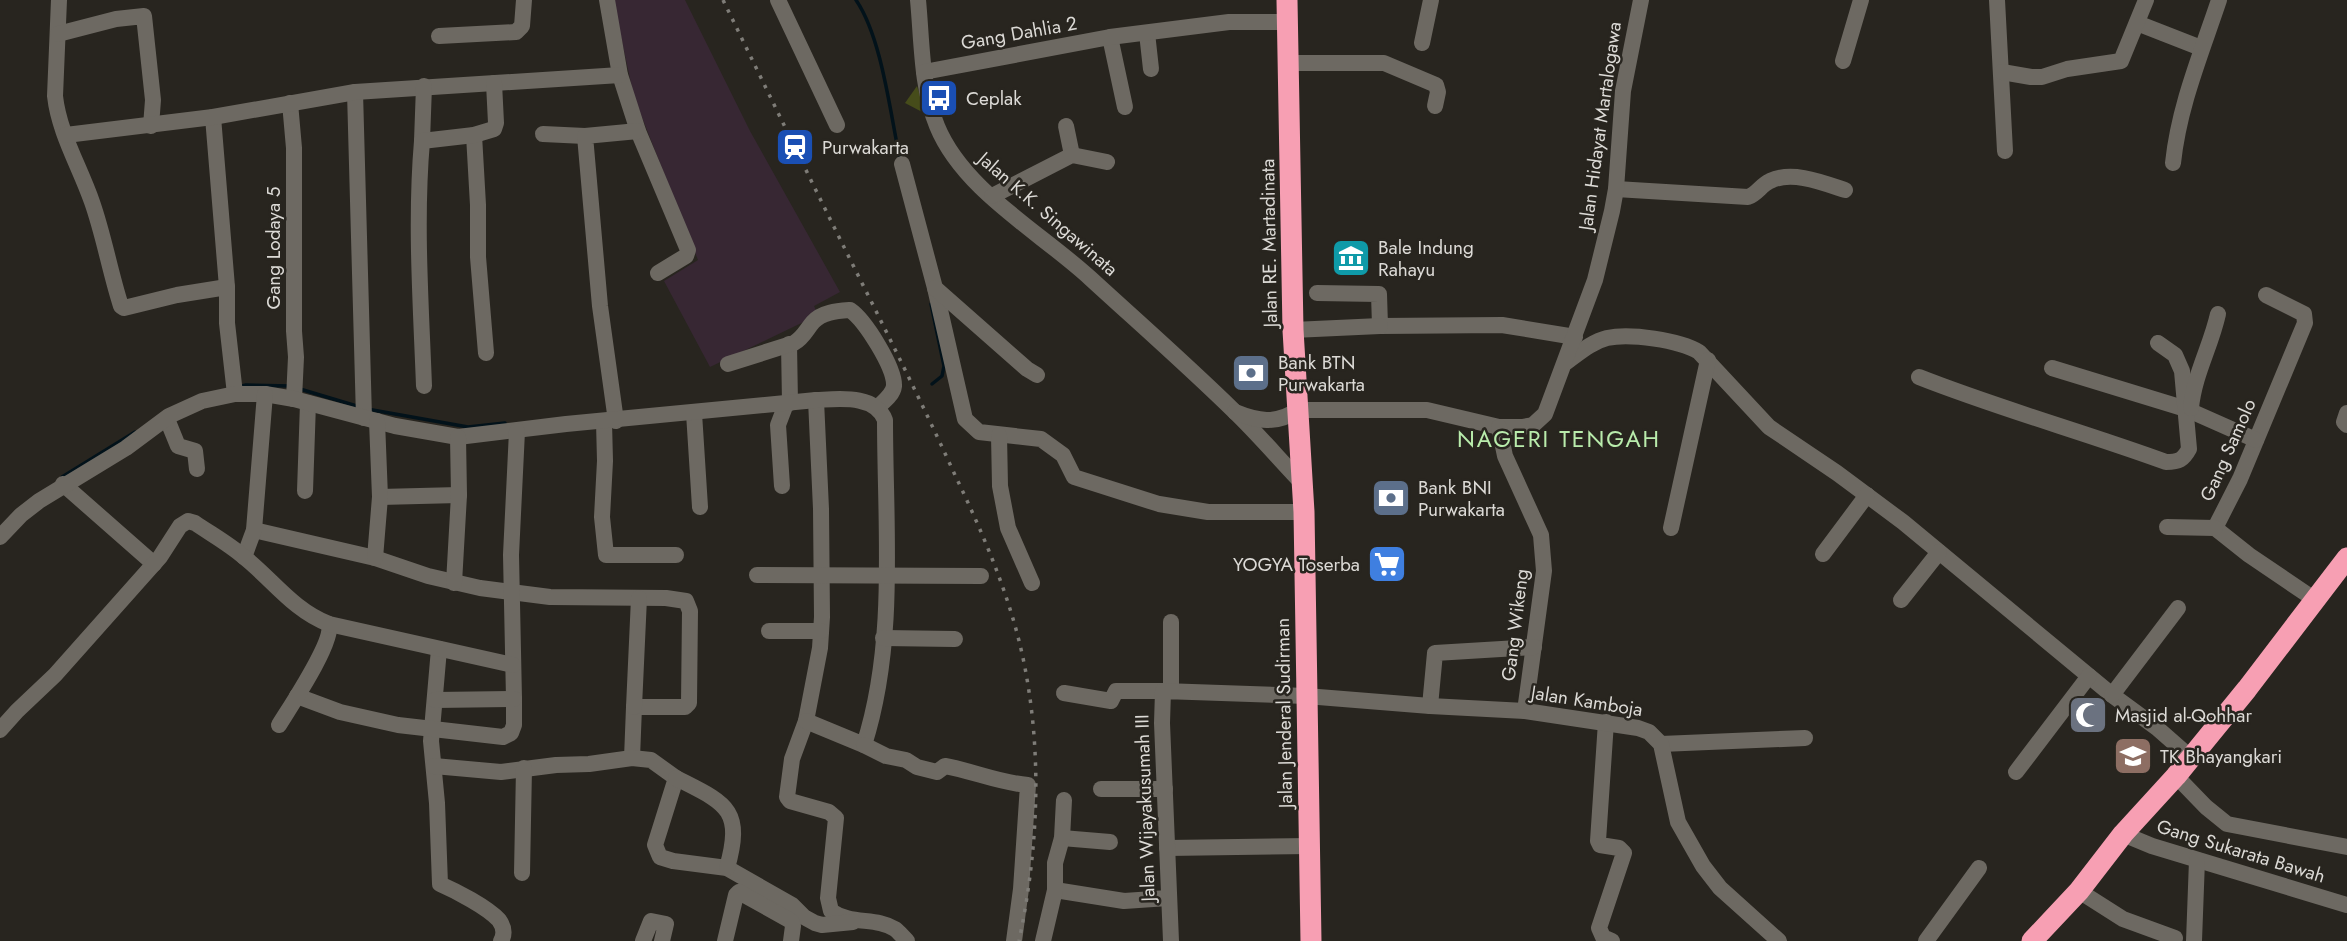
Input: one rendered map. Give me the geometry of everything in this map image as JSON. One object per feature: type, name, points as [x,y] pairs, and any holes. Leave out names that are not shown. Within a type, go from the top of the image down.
[{"type":"highway","name":"Jalan RE. Martadinata","points":[[1287,0],[1293,330],[1303,484]]},
{"type":"highway","name":"Jalan Jenderal Sudirman","points":[[1303,484],[1311,941]]},
{"type":"highway","points":[[2032,941],[2079,891],[2123,834],[2176,776],[2184,752],[2247,689],[2347,558]]},
{"type":"street","points":[[59,0],[55,96],[57,111],[93,206],[121,306],[124,308],[177,295],[227,287]]},
{"type":"street","points":[[439,36],[516,32],[522,26],[524,0]]},
{"type":"street","points":[[607,0],[620,75],[638,131],[688,250],[686,256],[658,273]]},
{"type":"street","points":[[778,0],[837,125]]},
{"type":"street","name":"Jalan K.K. Singawinata","points":[[918,0],[924,72],[933,112],[944,140],[969,175],[1087,275],[1235,412],[1303,484]]},
{"type":"street","points":[[1422,44],[1431,0]]},
{"type":"street","name":"Jalan Hidayat Martalogawa","points":[[1297,410],[1427,410],[1499,427],[1522,428],[1533,425],[1540,419],[1549,407],[1595,280],[1616,189],[1623,91],[1641,0]]},
{"type":"street","points":[[1843,61],[1861,0]]},
{"type":"street","points":[[1997,0],[2005,151]]},
{"type":"street","points":[[2001,72],[2042,77],[2067,69],[2121,61],[2146,0]]},
{"type":"street","points":[[2173,163],[2176,134],[2201,48],[2219,0]]},
{"type":"street","points":[[58,34],[116,19],[143,8],[153,100],[151,126]]},
{"type":"street","name":"Gang Dahlia 2","points":[[924,72],[1110,37],[1229,22],[1289,22]]},
{"type":"street","points":[[2137,23],[2201,48]]},
{"type":"street","points":[[1147,33],[1151,69]]},
{"type":"street","points":[[1110,37],[1125,107]]},
{"type":"street","points":[[1289,63],[1392,64],[1436,85],[1438,92],[1435,106]]},
{"type":"street","points":[[66,135],[214,117],[355,92],[620,75]]},
{"type":"street","points":[[422,141],[474,135],[494,129],[494,83]]},
{"type":"street","points":[[424,86],[419,167],[419,265],[424,386]]},
{"type":"street","points":[[355,92],[367,414],[380,497],[375,558]]},
{"type":"street","name":"Gang Lodaya 5","points":[[290,103],[294,148],[298,394],[305,491]]},
{"type":"street","points":[[214,117],[227,287],[226,323],[234,391]]},
{"type":"street","points":[[1066,126],[1072,155]]},
{"type":"street","points":[[543,134],[585,136],[638,131]]},
{"type":"street","points":[[474,135],[478,257],[486,353]]},
{"type":"street","points":[[585,136],[600,306],[613,401],[605,461],[602,517],[604,552],[610,556],[676,555]]},
{"type":"street","points":[[992,196],[1072,155],[1107,162]]},
{"type":"street","points":[[902,164],[935,288],[965,419],[979,432],[1041,439],[1063,455],[1074,477],[1159,503],[1208,512],[1304,512]]},
{"type":"street","points":[[1616,189],[1748,197],[1770,180],[1786,177],[1815,180],[1845,190]]},
{"type":"street","points":[[935,288],[1037,375]]},
{"type":"street","points":[[1317,293],[1379,293],[1380,326]]},
{"type":"street","name":"Gang Samolo","points":[[2266,295],[2304,314],[2305,318],[2229,504],[2215,528],[2249,555],[2315,599]]},
{"type":"street","points":[[728,364],[789,344],[804,337],[815,320],[821,316],[850,310],[870,333],[894,384],[893,391],[877,408]]},
{"type":"street","points":[[2189,410],[2196,380],[2214,336],[2218,314]]},
{"type":"street","points":[[1293,330],[1502,325],[1575,337]]},
{"type":"street","points":[[1565,363],[1593,344],[1617,337],[1660,341],[1692,348],[1708,360],[1769,426],[1867,495],[2184,752]]},
{"type":"street","points":[[1919,377],[1984,403],[2099,438],[2166,462],[2178,462],[2189,449],[2189,410],[2179,361],[2158,343]]},
{"type":"street","points":[[782,486],[778,425],[789,401],[789,344]]},
{"type":"street","points":[[1671,528],[1708,360]]},
{"type":"street","points":[[2052,368],[2189,410],[2256,440]]},
{"type":"street","points":[[0,537],[21,515],[63,484],[126,448],[167,419],[202,401],[234,391],[298,394],[458,438],[789,401],[856,399],[883,412],[885,420],[887,575],[883,638],[880,676],[864,745]]},
{"type":"street","points":[[244,557],[254,530],[265,394]]},
{"type":"street","points":[[816,400],[822,575],[819,661],[806,721],[792,759],[787,797],[790,801],[835,815],[828,907],[834,914],[855,922]]},
{"type":"street","name":"Jalan K.K. Singawinata","points":[[1235,412],[1253,419],[1273,421],[1287,417],[1297,410]]},
{"type":"street","points":[[694,413],[700,507]]},
{"type":"street","points":[[2347,413],[2344,422],[2347,425]]},
{"type":"street","points":[[167,419],[178,446],[195,451],[197,470]]},
{"type":"street","name":"Gang Wikeng","points":[[1499,427],[1505,456],[1541,535],[1544,549],[1545,571],[1525,711]]},
{"type":"street","points":[[297,696],[340,712],[398,725],[506,737],[511,733],[514,725],[514,699],[511,555],[517,431]]},
{"type":"street","points":[[999,435],[1000,486],[1007,528],[1032,583]]},
{"type":"street","points":[[454,583],[459,495],[458,438]]},
{"type":"street","points":[[63,484],[154,564]]},
{"type":"street","points":[[380,497],[459,495]]},
{"type":"street","points":[[1823,554],[1867,495]]},
{"type":"street","points":[[0,730],[55,675],[154,564],[180,526],[188,521],[195,523],[244,557],[286,598],[316,619],[513,665]]},
{"type":"street","points":[[2167,527],[2215,528]]},
{"type":"street","points":[[254,530],[375,558],[454,583],[512,593],[550,597],[666,598],[689,603],[689,704],[685,707],[634,707]]},
{"type":"street","points":[[1900,600],[1939,552]]},
{"type":"street","points":[[757,575],[981,576]]},
{"type":"street","points":[[632,758],[639,598]]},
{"type":"street","points":[[2112,695],[2178,608]]},
{"type":"street","points":[[1064,694],[1111,701],[1116,691],[1167,691],[1171,622]]},
{"type":"street","points":[[279,725],[328,639],[331,630],[329,624]]},
{"type":"street","points":[[769,631],[821,631]]},
{"type":"street","points":[[883,638],[955,639]]},
{"type":"street","points":[[1430,706],[1435,653],[1534,647]]},
{"type":"street","points":[[439,649],[430,741],[434,766],[440,884],[499,920],[504,936],[501,941]]},
{"type":"street","points":[[2016,772],[2089,676]]},
{"type":"street","name":"Jalan Wijayakusumah III","points":[[1171,941],[1165,789],[1167,691],[1306,696]]},
{"type":"street","name":"Jalan Kamboja","points":[[1306,696],[1525,711],[1638,728],[1649,732],[1661,744]]},
{"type":"street","points":[[435,700],[514,699]]},
{"type":"street","points":[[806,721],[886,756],[906,760],[929,771],[937,772],[945,766],[981,773],[999,781],[1028,785],[1021,889],[1014,941]]},
{"type":"street","points":[[1606,722],[1598,841],[1601,845],[1622,850],[1624,853],[1599,928],[1603,937],[1612,941]]},
{"type":"street","points":[[1773,939],[1720,888],[1688,842],[1678,822],[1661,744],[1805,738]]},
{"type":"street","points":[[434,766],[501,772],[632,758],[651,760],[676,778],[727,807],[732,821],[733,845],[727,868]]},
{"type":"street","points":[[522,873],[524,768]]},
{"type":"street","points":[[2176,776],[2227,824],[2347,847]]},
{"type":"street","points":[[676,778],[655,845],[660,857],[727,868],[792,905],[810,921],[822,925],[879,923],[894,929],[907,941]]},
{"type":"street","points":[[1101,789],[1165,789]]},
{"type":"street","points":[[1044,941],[1055,890],[1055,863],[1062,838],[1064,800]]},
{"type":"street","name":"Gang Sukarata Bawah","points":[[2123,834],[2152,846],[2347,905]]},
{"type":"street","points":[[1062,838],[1111,842]]},
{"type":"street","points":[[1167,848],[1310,846]]},
{"type":"street","points":[[2194,941],[2197,860]]},
{"type":"street","points":[[1926,941],[1979,868]]},
{"type":"street","points":[[1055,890],[1124,901],[1168,898]]},
{"type":"street","points":[[2079,891],[2123,919],[2175,938]]},
{"type":"street","points":[[725,941],[739,892],[791,921],[791,941]]},
{"type":"street","points":[[643,941],[651,921],[666,924],[662,941]]},
{"type":"shaded area","points":[[613,0],[685,0],[750,131],[840,292],[814,306],[818,315],[710,367],[664,281],[698,260],[634,97]]},
{"type":"green space","points":[[917,86],[926,114],[905,103]]},
{"type":"waterway","points":[[856,0],[865,16],[879,55],[900,159]]},
{"type":"waterway","points":[[931,304],[944,366],[942,376],[932,384]]},
{"type":"waterway","points":[[238,387],[290,386]]},
{"type":"waterway","points":[[300,389],[360,407]]},
{"type":"waterway","points":[[367,409],[468,427],[505,423]]},
{"type":"waterway","points":[[62,477],[135,432]]},
{"type":"railway","points":[[723,0],[934,431],[978,524],[1007,600],[1022,652],[1035,745],[1033,843],[1019,941]]},
{"type":"place","name":"Ceplak","points":[[939,98]]},
{"type":"place","name":"Purwakarta","points":[[795,147]]},
{"type":"place","name":"Bale Indung Rahayu","points":[[1351,258]]},
{"type":"place","name":"Bank BTN Purwakarta","points":[[1251,373]]},
{"type":"place","name":"Bank BNI Purwakarta","points":[[1391,498]]},
{"type":"place","name":"YOGYA Toserba","points":[[1387,564]]},
{"type":"place","name":"Masjid al-Qohhar","points":[[2088,715]]},
{"type":"place","name":"TK Bhayangkari","points":[[2133,756]]},
{"type":"district","name":"NAGERI TENGAH","points":[[1559,439]]}]
